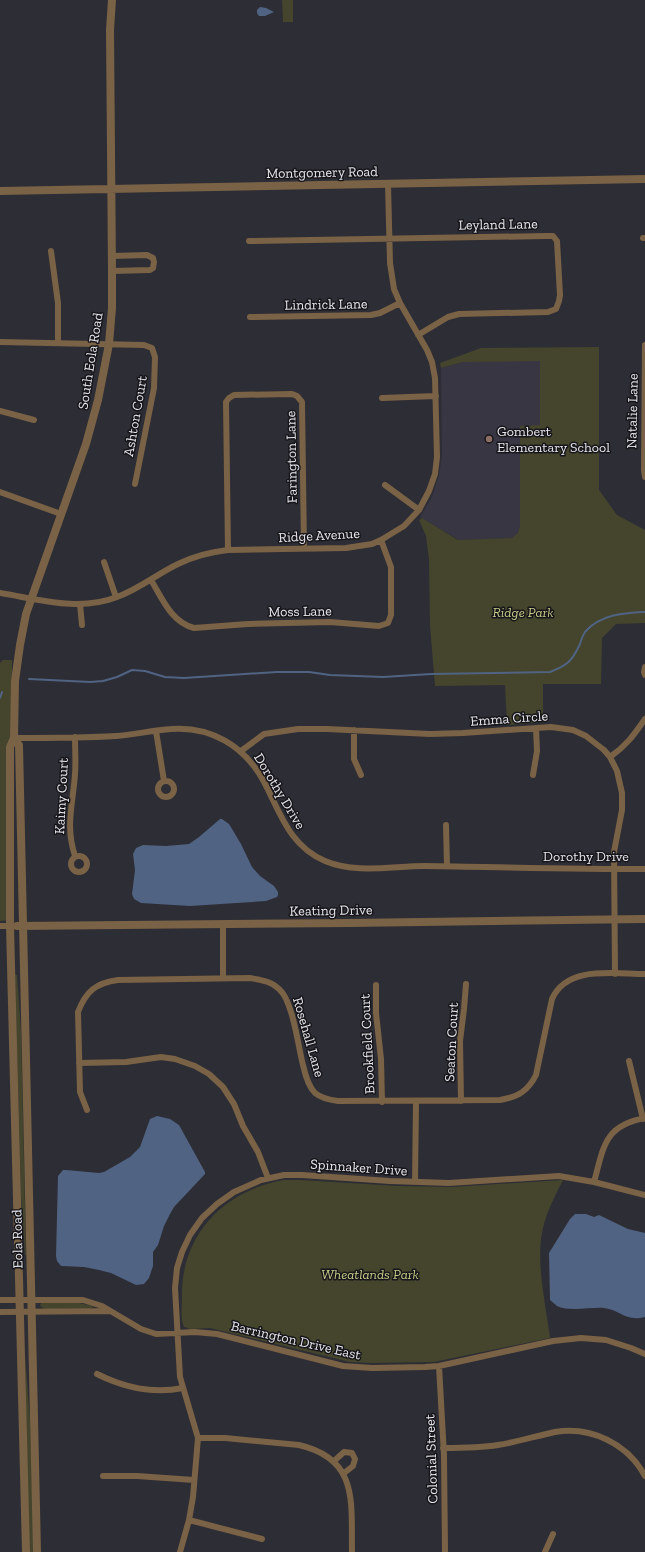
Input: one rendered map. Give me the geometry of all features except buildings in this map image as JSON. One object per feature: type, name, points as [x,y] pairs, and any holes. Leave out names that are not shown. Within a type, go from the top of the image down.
[{"type":"street","name":"South Eola Road","points":[[16,926],[10,747],[14,738],[15,681],[23,629],[32,598],[94,418],[105,371],[109,344],[112,308],[110,30],[112,0]]},
{"type":"street","name":"Montgomery Road","points":[[0,190],[645,180]]},
{"type":"street","name":"Ridge Avenue","points":[[0,593],[51,602],[80,604],[103,601],[116,598],[191,558],[204,554],[228,550],[354,547],[381,540],[404,526],[419,510],[431,486],[436,466],[436,396],[432,362],[400,303],[391,276],[388,184]]},
{"type":"street","name":"Leyland Lane","points":[[249,241],[546,236],[552,236],[557,241],[560,295],[556,309],[548,312],[459,314],[448,317],[418,335]]},
{"type":"street","points":[[51,251],[58,304],[58,343]]},
{"type":"street","points":[[112,256],[147,255],[153,258],[154,262],[153,268],[150,270],[112,271]]},
{"type":"street","name":"Lindrick Lane","points":[[250,317],[371,315],[380,313],[400,303]]},
{"type":"street","points":[[0,342],[109,344]]},
{"type":"street","name":"Ashton Court","points":[[109,344],[144,345],[152,348],[155,357],[154,388],[135,484]]},
{"type":"street","name":"Natalie Lane","points":[[645,345],[645,477]]},
{"type":"street","name":"Farington Lane","points":[[228,550],[226,402],[234,395],[288,394],[297,396],[302,402],[304,548]]},
{"type":"street","points":[[382,398],[436,396]]},
{"type":"street","points":[[0,411],[34,420]]},
{"type":"street","points":[[385,484],[419,510]]},
{"type":"street","points":[[0,492],[61,514]]},
{"type":"street","name":"Moss Lane","points":[[151,580],[175,618],[185,625],[194,628],[248,624],[330,622],[379,626],[388,623],[391,615],[390,564],[381,540]]},
{"type":"street","points":[[104,562],[116,598]]},
{"type":"street","points":[[80,604],[82,625]]},
{"type":"street","points":[[645,667],[645,675]]},
{"type":"street","points":[[610,757],[625,746],[645,719]]},
{"type":"street","name":"Emma Circle","points":[[241,751],[260,736],[272,732],[312,729],[430,734],[558,727],[573,730],[591,740],[610,757],[617,771],[622,793],[622,810],[615,846],[615,974]]},
{"type":"street","points":[[533,776],[537,751],[536,728]]},
{"type":"street","name":"Dorothy Drive","points":[[14,738],[117,736],[179,729],[206,732],[224,739],[241,751],[252,762],[286,827],[300,844],[317,857],[342,867],[447,866],[645,869]]},
{"type":"street","points":[[354,730],[354,759],[361,775]]},
{"type":"street","points":[[156,731],[164,781]]},
{"type":"street","name":"Kaimy Court","points":[[75,737],[75,774],[69,827],[75,856]]},
{"type":"street","name":"South Eola Road","points":[[14,738],[19,745],[16,926]]},
{"type":"street","points":[[446,825],[447,866]]},
{"type":"street","name":"Keating Drive","points":[[16,926],[645,919]]},
{"type":"street","points":[[223,924],[223,978]]},
{"type":"street","points":[[0,926],[16,926]]},
{"type":"street","name":"Eola Road","points":[[16,926],[20,1312],[26,1552]]},
{"type":"street","name":"Eola Road","points":[[16,926],[32,1300],[37,1552]]},
{"type":"street","name":"Rosehall Lane","points":[[87,1110],[80,1092],[78,1012],[82,1001],[88,992],[106,982],[118,980],[250,978],[271,983],[279,988],[289,1004],[304,1072],[308,1084],[315,1093],[325,1098],[338,1101],[416,1102],[500,1100],[512,1098],[532,1084],[536,1075],[550,1006],[555,992],[561,985],[578,976],[587,974],[645,974]]},
{"type":"street","name":"Seaton Court","points":[[461,1101],[460,1041],[466,984]]},
{"type":"street","name":"Brookfield Court","points":[[376,985],[376,1013],[381,1059],[382,1102]]},
{"type":"street","points":[[79,1063],[126,1062],[161,1057],[175,1059],[196,1066],[223,1087],[234,1104],[243,1126],[258,1152],[268,1178]]},
{"type":"street","points":[[594,1182],[605,1144],[611,1134],[619,1127],[627,1123],[644,1118],[629,1061]]},
{"type":"street","points":[[415,1182],[416,1102]]},
{"type":"street","name":"Spinnaker Drive","points":[[198,1438],[183,1388],[180,1369],[176,1333],[175,1288],[177,1268],[182,1252],[190,1235],[202,1218],[217,1204],[234,1192],[268,1178],[284,1175],[415,1182],[477,1181],[545,1176],[576,1178],[645,1196]]},
{"type":"street","name":"Barrington Drive East","points":[[0,1300],[83,1300],[102,1306],[149,1332],[156,1334],[195,1332],[217,1334],[343,1366],[372,1368],[425,1368],[553,1341],[581,1338],[606,1340],[645,1354]]},
{"type":"street","name":"Barrington Drive East","points":[[0,1312],[110,1311]]},
{"type":"street","name":"Colonial Street","points":[[439,1366],[443,1448],[445,1552]]},
{"type":"street","points":[[97,1374],[120,1385],[141,1389],[165,1391],[183,1388]]},
{"type":"street","points":[[443,1448],[497,1446],[556,1432],[581,1432],[603,1437],[622,1448],[634,1459],[645,1476]]},
{"type":"street","points":[[180,1552],[189,1520],[198,1438],[225,1438],[299,1445],[320,1451],[334,1461],[343,1474],[350,1493],[352,1552]]},
{"type":"street","points":[[334,1461],[344,1452],[352,1453],[355,1459],[353,1466],[343,1474]]},
{"type":"street","points":[[103,1476],[137,1476],[194,1480]]},
{"type":"street","points":[[189,1520],[262,1539]]},
{"type":"street","points":[[545,1552],[553,1534]]},
{"type":"shaded area","name":"Gombert Elementary School","points":[[540,360],[540,425],[537,425],[520,460],[520,526],[518,533],[512,538],[459,540],[420,517],[432,497],[439,475],[442,456],[441,368],[463,362]]},
{"type":"green space","points":[[282,0],[293,0],[293,22],[283,22]]},
{"type":"green space","name":"Ridge Park","points":[[599,347],[599,490],[617,515],[645,530],[645,623],[616,624],[602,638],[601,684],[543,684],[543,722],[507,725],[505,685],[435,686],[430,626],[429,560],[426,536],[419,520],[422,518],[458,540],[512,538],[518,533],[520,526],[520,426],[540,425],[540,361],[463,362],[441,368],[440,363],[481,348]]},
{"type":"green space","points":[[3,660],[12,660],[10,915],[9,920],[0,921],[0,663]]},
{"type":"green space","points":[[15,975],[17,975],[21,1031],[26,1255],[21,1196]]},
{"type":"green space","name":"Wheatlands Park","points":[[284,1180],[398,1186],[451,1187],[563,1180],[547,1216],[541,1241],[540,1254],[542,1283],[550,1338],[434,1362],[370,1363],[350,1362],[210,1328],[190,1329],[184,1327],[182,1320],[182,1296],[184,1274],[189,1253],[198,1235],[210,1218],[243,1194],[263,1185]]},
{"type":"green space","points":[[74,1302],[93,1306],[92,1308],[44,1309],[40,1306],[41,1303]]},
{"type":"green space","points":[[25,1354],[30,1420],[34,1552],[29,1552]]},
{"type":"water","points":[[260,7],[274,12],[265,16],[259,16],[257,10]]},
{"type":"water","points":[[220,819],[229,824],[252,867],[260,876],[274,886],[278,892],[277,897],[266,901],[190,906],[141,903],[134,899],[132,894],[135,870],[133,854],[136,848],[143,845],[166,846],[189,844]]},
{"type":"water","points":[[157,1116],[170,1119],[179,1125],[205,1174],[174,1207],[170,1214],[164,1226],[158,1245],[153,1252],[153,1266],[149,1278],[144,1284],[136,1285],[111,1273],[84,1267],[61,1266],[57,1261],[56,1256],[58,1176],[63,1170],[99,1173],[104,1172],[130,1157],[140,1147],[150,1119]]},
{"type":"water","points":[[575,1214],[586,1214],[594,1217],[599,1215],[628,1229],[645,1233],[645,1317],[628,1317],[604,1308],[562,1308],[550,1300],[549,1253],[570,1219]]},
{"type":"waterway","points":[[29,679],[90,682],[103,681],[117,677],[132,670],[145,671],[165,677],[184,678],[277,672],[309,672],[330,675],[383,677],[431,674],[550,672],[569,662],[577,650],[585,632],[598,621],[621,614],[645,612]]},
{"type":"waterway","points":[[0,698],[2,692]]},
{"type":"place","name":"Gombert Elementary School","points":[[489,439]]}]
